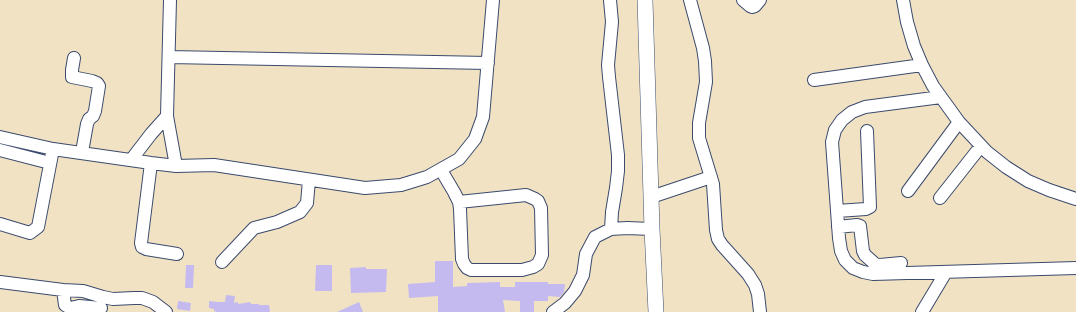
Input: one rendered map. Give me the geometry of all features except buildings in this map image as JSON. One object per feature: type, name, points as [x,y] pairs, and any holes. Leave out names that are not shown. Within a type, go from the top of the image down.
[{"type":"main road","points":[[645,0],[656,312]]},
{"type":"street","points":[[170,0],[167,116],[176,166]]},
{"type":"street","points":[[0,138],[53,149],[176,166],[214,165],[365,188],[401,185],[427,177],[459,159],[475,139],[483,117],[492,0]]},
{"type":"street","points":[[610,0],[612,22],[608,66],[618,155],[618,171],[611,229]]},
{"type":"street","points":[[690,0],[703,48],[705,62],[706,82],[699,123],[699,138],[711,177],[718,239],[748,274],[755,285],[758,294],[760,312]]},
{"type":"street","points":[[743,0],[752,7],[755,6],[760,0]]},
{"type":"street","points":[[903,0],[907,22],[914,46],[922,65],[933,86],[959,122],[987,152],[1006,167],[1028,181],[1076,199]]},
{"type":"street","points":[[169,57],[488,62]]},
{"type":"street","points":[[74,58],[71,74],[72,76],[92,81],[97,83],[99,86],[93,116],[87,124],[82,152]]},
{"type":"street","points":[[814,80],[922,65]]},
{"type":"street","points":[[941,97],[865,107],[852,112],[842,120],[835,130],[832,142],[838,227],[841,251],[845,260],[853,268],[873,274],[1076,268]]},
{"type":"street","points":[[131,160],[150,134],[167,116]]},
{"type":"street","points":[[908,191],[959,122]]},
{"type":"street","points":[[837,211],[866,209],[870,207],[867,131]]},
{"type":"street","points":[[940,198],[981,146]]},
{"type":"street","points":[[0,224],[30,233],[38,227],[53,149]]},
{"type":"street","points":[[0,150],[50,163]]},
{"type":"street","points":[[151,163],[141,243],[142,247],[177,254]]},
{"type":"street","points":[[441,170],[459,202],[462,259],[467,268],[471,270],[522,270],[533,268],[538,264],[542,255],[541,208],[538,201],[526,195],[459,202]]},
{"type":"street","points":[[651,197],[711,177]]},
{"type":"street","points":[[222,262],[254,228],[277,222],[300,212],[307,203],[309,180]]},
{"type":"street","points":[[838,227],[860,226],[863,251],[865,255],[875,264],[901,263]]},
{"type":"street","points":[[553,312],[565,303],[575,291],[583,275],[586,254],[595,238],[611,229],[652,229]]},
{"type":"street","points":[[922,312],[946,272]]},
{"type":"street","points":[[0,282],[83,291],[101,306]]},
{"type":"street","points":[[63,290],[65,305],[70,308],[79,306],[101,306],[113,299],[142,298],[153,302],[166,312]]}]
